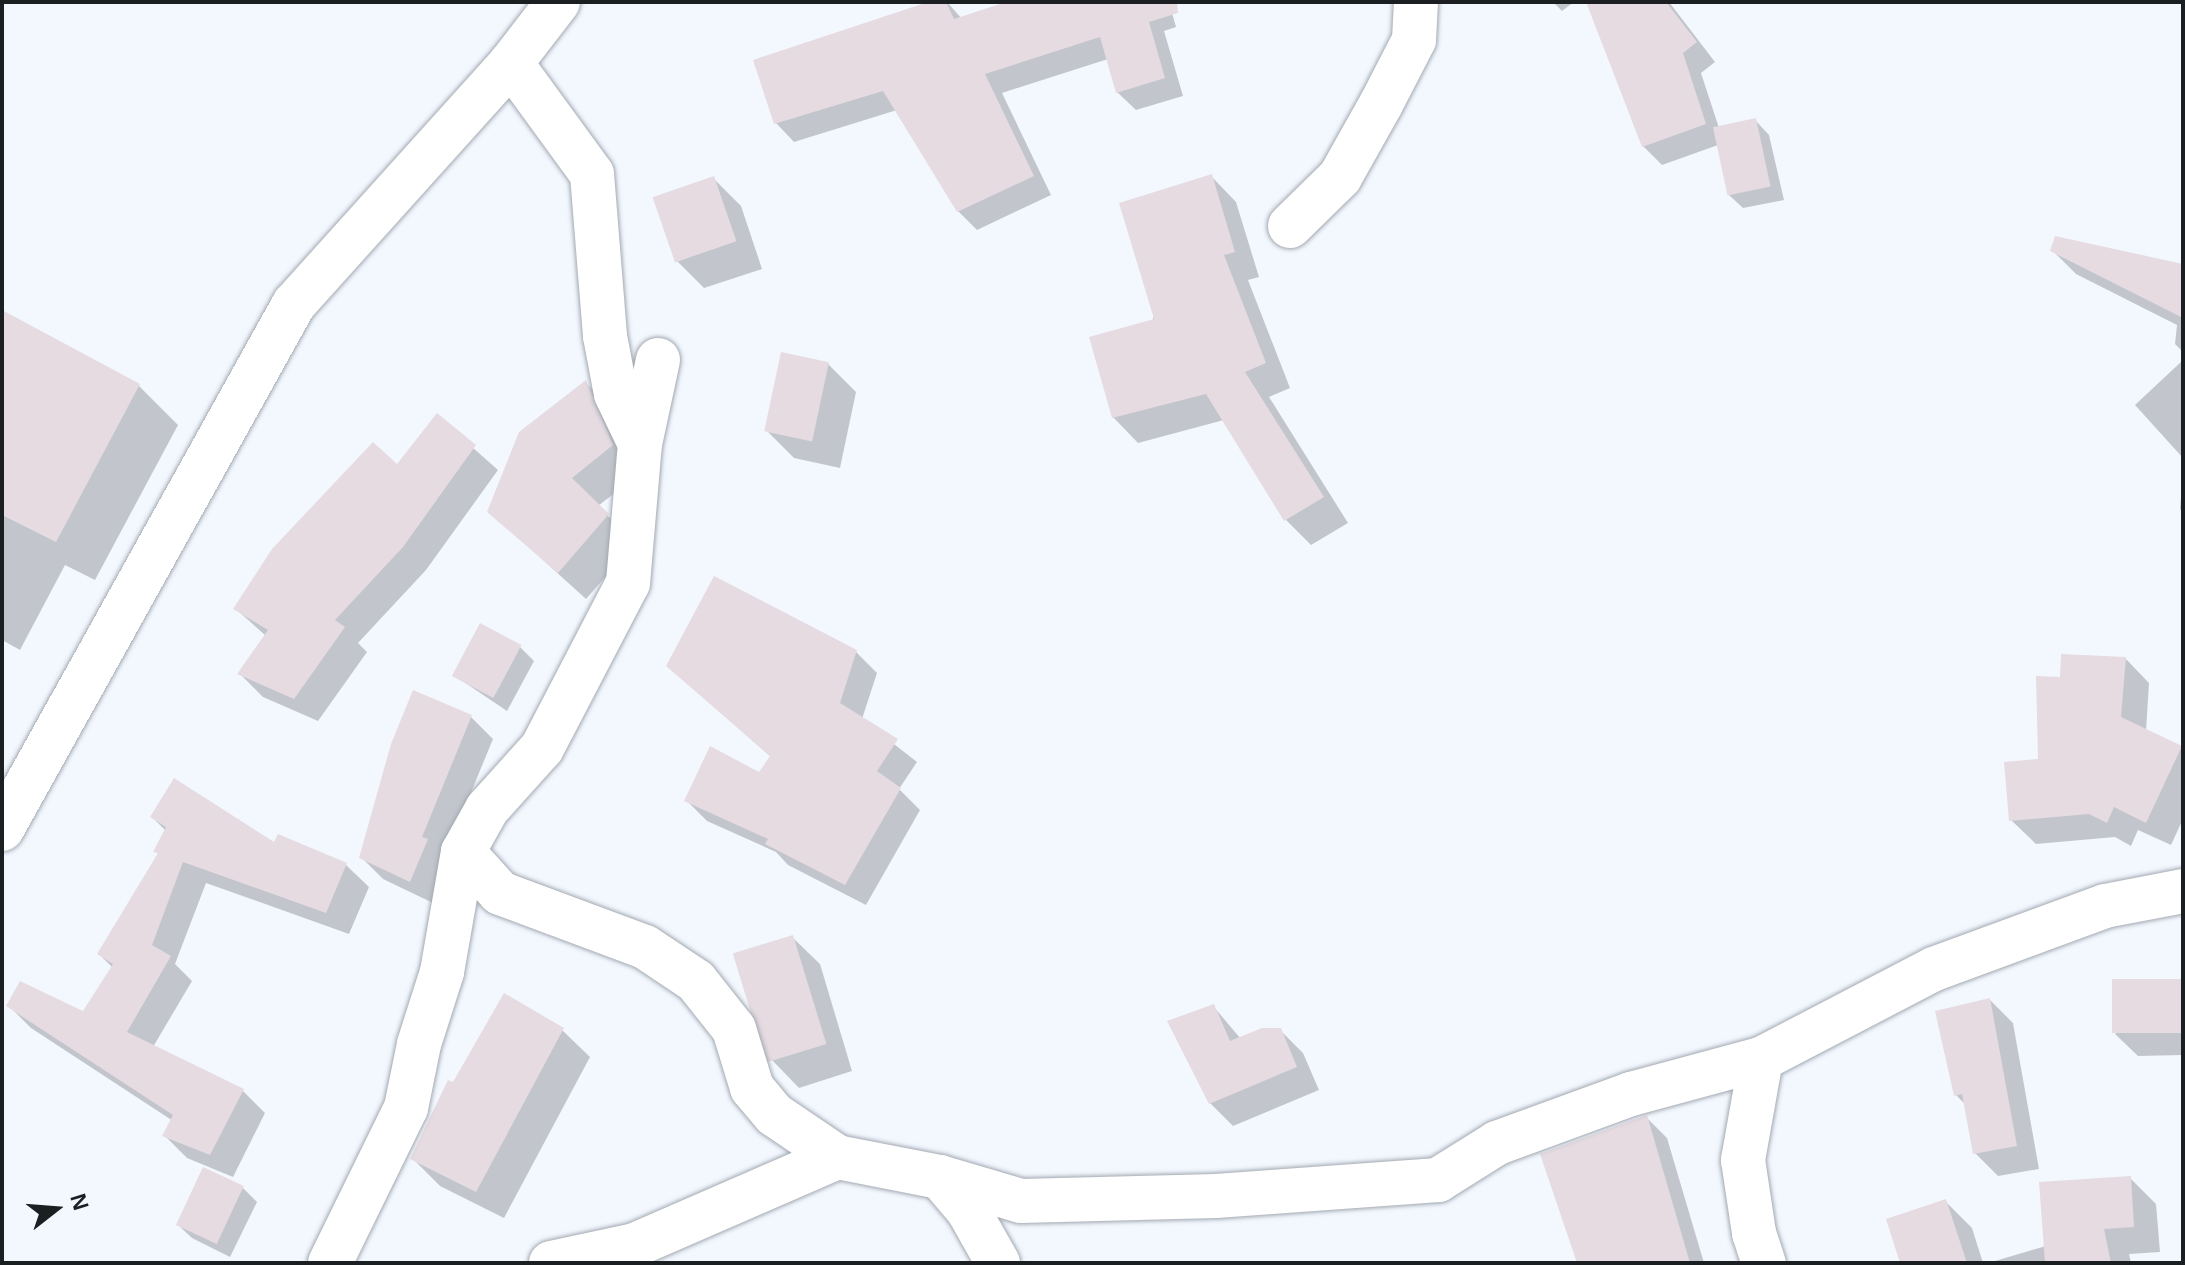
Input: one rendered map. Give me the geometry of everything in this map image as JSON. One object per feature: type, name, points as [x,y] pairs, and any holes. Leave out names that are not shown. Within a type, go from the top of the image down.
[{"type":"street","points":[[2,829],[294,304],[511,63],[558,2]]},
{"type":"street","points":[[1290,226],[1340,177],[1414,40],[1416,2]]},
{"type":"street","points":[[511,63],[592,174],[605,336],[616,394],[640,444]]},
{"type":"street","points":[[330,1263],[406,1108],[419,1044],[442,972],[463,852],[487,809],[542,748],[628,583],[640,444],[658,360]]},
{"type":"street","points":[[463,852],[500,893],[645,947],[696,981],[734,1029],[752,1088],[775,1115],[837,1157],[940,1177],[1021,1201],[1085,1202],[1438,1180],[1497,1143],[1631,1094],[1761,1059],[1934,969],[2105,906],[2183,891]]},
{"type":"street","points":[[1761,1059],[1743,1160],[1754,1233],[1764,1263]]},
{"type":"street","points":[[551,1263],[635,1245],[837,1157]]},
{"type":"street","points":[[940,1177],[968,1210],[998,1263]]},
{"type":"building","points":[[928,2],[946,2],[954,19],[1006,2],[1177,2],[1178,13],[1149,22],[1165,78],[1116,93],[1100,37],[985,74],[1034,176],[957,212],[883,91],[774,124],[753,60]]},
{"type":"building","points":[[1586,2],[1666,2],[1697,42],[1683,53],[1706,124],[1642,147]]},
{"type":"building","points":[[1756,118],[1771,186],[1728,196],[1713,127]]},
{"type":"building","points":[[1212,174],[1235,252],[1224,255],[1266,363],[1245,372],[1324,497],[1284,521],[1206,394],[1112,418],[1089,337],[1154,319],[1119,203]]},
{"type":"building","points":[[714,176],[736,241],[675,262],[653,197]]},
{"type":"building","points":[[2055,236],[2183,264],[2183,318],[2050,251]]},
{"type":"building","points":[[2,310],[140,384],[56,542],[2,515]]},
{"type":"building","points":[[781,352],[829,362],[812,441],[764,431]]},
{"type":"building","points":[[586,380],[613,445],[572,478],[609,514],[558,573],[487,512],[519,432]]},
{"type":"building","points":[[437,413],[476,445],[403,547],[335,620],[345,627],[294,699],[237,674],[268,630],[233,609],[272,549],[373,442],[397,464]]},
{"type":"building","points":[[714,576],[857,650],[840,703],[898,739],[877,771],[901,788],[845,885],[765,844],[768,839],[684,801],[710,746],[759,772],[770,756],[666,666]]},
{"type":"building","points":[[480,623],[521,645],[493,698],[452,676]]},
{"type":"building","points":[[2061,654],[2126,657],[2121,717],[2182,746],[2146,823],[2114,807],[2107,823],[2089,814],[2009,821],[2004,762],[2038,759],[2036,676],[2060,677]]},
{"type":"building","points":[[413,690],[472,715],[422,837],[428,839],[410,882],[359,858],[391,744]]},
{"type":"building","points":[[174,778],[274,842],[278,834],[347,863],[326,913],[183,862],[152,945],[171,956],[127,1032],[244,1089],[210,1155],[162,1136],[173,1115],[6,1006],[20,981],[83,1011],[113,964],[97,954],[158,853],[153,852],[166,827],[150,817]]},
{"type":"building","points":[[793,935],[826,1044],[766,1062],[733,953]]},
{"type":"building","points":[[2112,979],[2183,979],[2183,1033],[2112,1033]]},
{"type":"building","points":[[504,993],[564,1028],[476,1192],[410,1159],[448,1080],[453,1082]]},
{"type":"building","points":[[1990,998],[2017,1146],[1973,1154],[1962,1094],[1954,1096],[1935,1011]]},
{"type":"building","points":[[1214,1004],[1230,1041],[1262,1028],[1281,1028],[1297,1067],[1209,1104],[1167,1021]]},
{"type":"building","points":[[1647,1115],[1690,1263],[1577,1263],[1540,1154]]},
{"type":"building","points":[[203,1167],[244,1186],[217,1244],[176,1225]]},
{"type":"building","points":[[2131,1176],[2134,1227],[2104,1229],[2111,1263],[2045,1263],[2039,1182]]},
{"type":"building","points":[[1946,1199],[1967,1263],[1900,1263],[1886,1219]]}]
